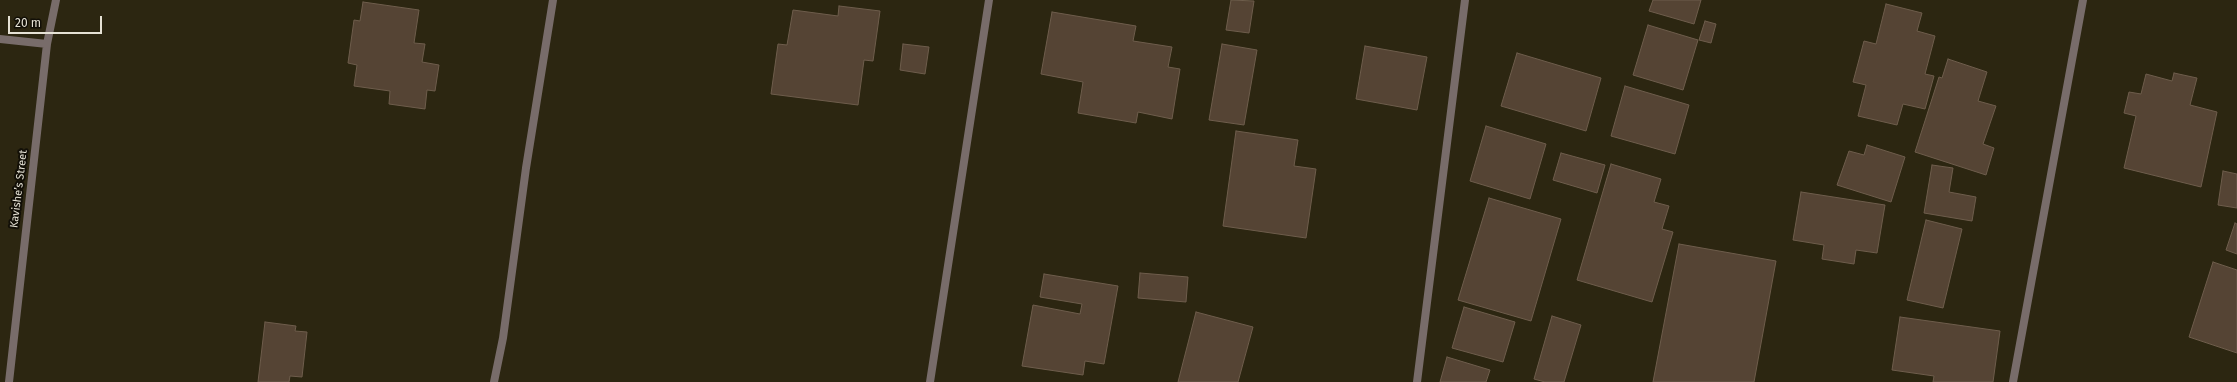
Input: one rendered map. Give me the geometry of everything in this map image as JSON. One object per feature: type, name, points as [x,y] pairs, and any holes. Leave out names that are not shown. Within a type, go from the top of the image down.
[{"type":"street","name":"Kavishe’s Street","points":[[9,382],[47,44],[56,0]]},
{"type":"street","points":[[494,382],[502,338],[527,160],[553,0]]},
{"type":"street","points":[[930,382],[989,0]]},
{"type":"street","points":[[1417,382],[1465,0]]},
{"type":"street","points":[[2013,382],[2083,0]]},
{"type":"street","points":[[0,39],[47,44]]},
{"type":"building","points":[[1231,0],[1254,1],[1249,33],[1226,30]]},
{"type":"building","points":[[1653,0],[1701,0],[1694,24],[1649,11]]},
{"type":"building","points":[[363,2],[419,10],[414,43],[425,44],[422,62],[439,65],[435,91],[427,90],[425,109],[389,104],[390,91],[354,86],[357,65],[348,63],[354,20],[360,21]]},
{"type":"building","points":[[1886,4],[1922,13],[1917,31],[1935,36],[1925,74],[1934,76],[1925,109],[1903,104],[1897,125],[1858,116],[1866,85],[1853,82],[1864,41],[1876,44]]},
{"type":"building","points":[[839,6],[880,11],[873,61],[864,60],[858,105],[771,94],[778,44],[787,45],[793,10],[838,16]]},
{"type":"building","points":[[1052,12],[1136,26],[1133,41],[1172,47],[1168,67],[1180,69],[1172,119],[1138,112],[1136,123],[1078,113],[1083,82],[1041,74]]},
{"type":"building","points":[[1705,21],[1716,24],[1711,43],[1699,40]]},
{"type":"building","points":[[1648,25],[1698,40],[1683,90],[1633,75]]},
{"type":"building","points":[[903,44],[929,47],[925,74],[900,70]]},
{"type":"building","points":[[1222,44],[1257,50],[1244,125],[1209,120]]},
{"type":"building","points":[[1365,46],[1427,57],[1417,110],[1356,99]]},
{"type":"building","points":[[1517,53],[1601,78],[1586,131],[1501,106]]},
{"type":"building","points":[[1948,59],[1987,72],[1978,101],[1996,106],[1983,144],[1994,148],[1986,175],[1915,152],[1939,77],[1942,78]]},
{"type":"building","points":[[2174,73],[2197,78],[2190,105],[2217,112],[2201,187],[2124,168],[2136,116],[2124,113],[2129,92],[2141,94],[2146,74],[2172,81]]},
{"type":"building","points":[[1625,86],[1689,105],[1675,154],[1611,136]]},
{"type":"building","points":[[1486,126],[1546,144],[1530,199],[1470,181]]},
{"type":"building","points":[[1236,131],[1298,140],[1294,166],[1316,169],[1306,238],[1223,226]]},
{"type":"building","points":[[1867,145],[1905,157],[1891,202],[1837,185],[1849,151],[1864,155]]},
{"type":"building","points":[[1561,153],[1605,165],[1597,193],[1553,180]]},
{"type":"building","points":[[1611,164],[1661,179],[1654,202],[1669,206],[1662,229],[1673,232],[1652,302],[1577,280]]},
{"type":"building","points":[[1932,165],[1953,168],[1949,192],[1976,197],[1972,221],[1924,213]]},
{"type":"building","points":[[2223,171],[2237,174],[2237,208],[2218,205]]},
{"type":"building","points":[[1801,192],[1885,205],[1877,253],[1856,250],[1854,264],[1822,259],[1824,245],[1793,240]]},
{"type":"building","points":[[1489,198],[1561,219],[1531,321],[1458,300]]},
{"type":"building","points":[[1926,220],[1962,229],[1943,308],[1907,300]]},
{"type":"building","points":[[2235,223],[2237,224],[2237,254],[2226,250]]},
{"type":"building","points":[[1679,244],[1776,261],[1754,382],[1653,382]]},
{"type":"building","points":[[2213,262],[2237,270],[2237,353],[2189,337]]},
{"type":"building","points":[[1140,273],[1188,277],[1186,302],[1138,298]]},
{"type":"building","points":[[1044,274],[1118,286],[1104,364],[1085,361],[1083,375],[1022,366],[1033,305],[1080,314],[1082,304],[1040,297]]},
{"type":"building","points":[[1464,307],[1515,322],[1503,362],[1452,348]]},
{"type":"building","points":[[1196,312],[1253,327],[1238,382],[1178,382]]},
{"type":"building","points":[[1552,316],[1581,325],[1564,382],[1545,382],[1534,379]]},
{"type":"building","points":[[1900,317],[2000,331],[1993,382],[1933,382],[1934,376],[1892,370]]},
{"type":"building","points":[[265,322],[296,326],[295,331],[307,332],[302,377],[290,376],[289,382],[258,382]]},
{"type":"building","points":[[1447,357],[1490,370],[1486,382],[1440,382]]}]
